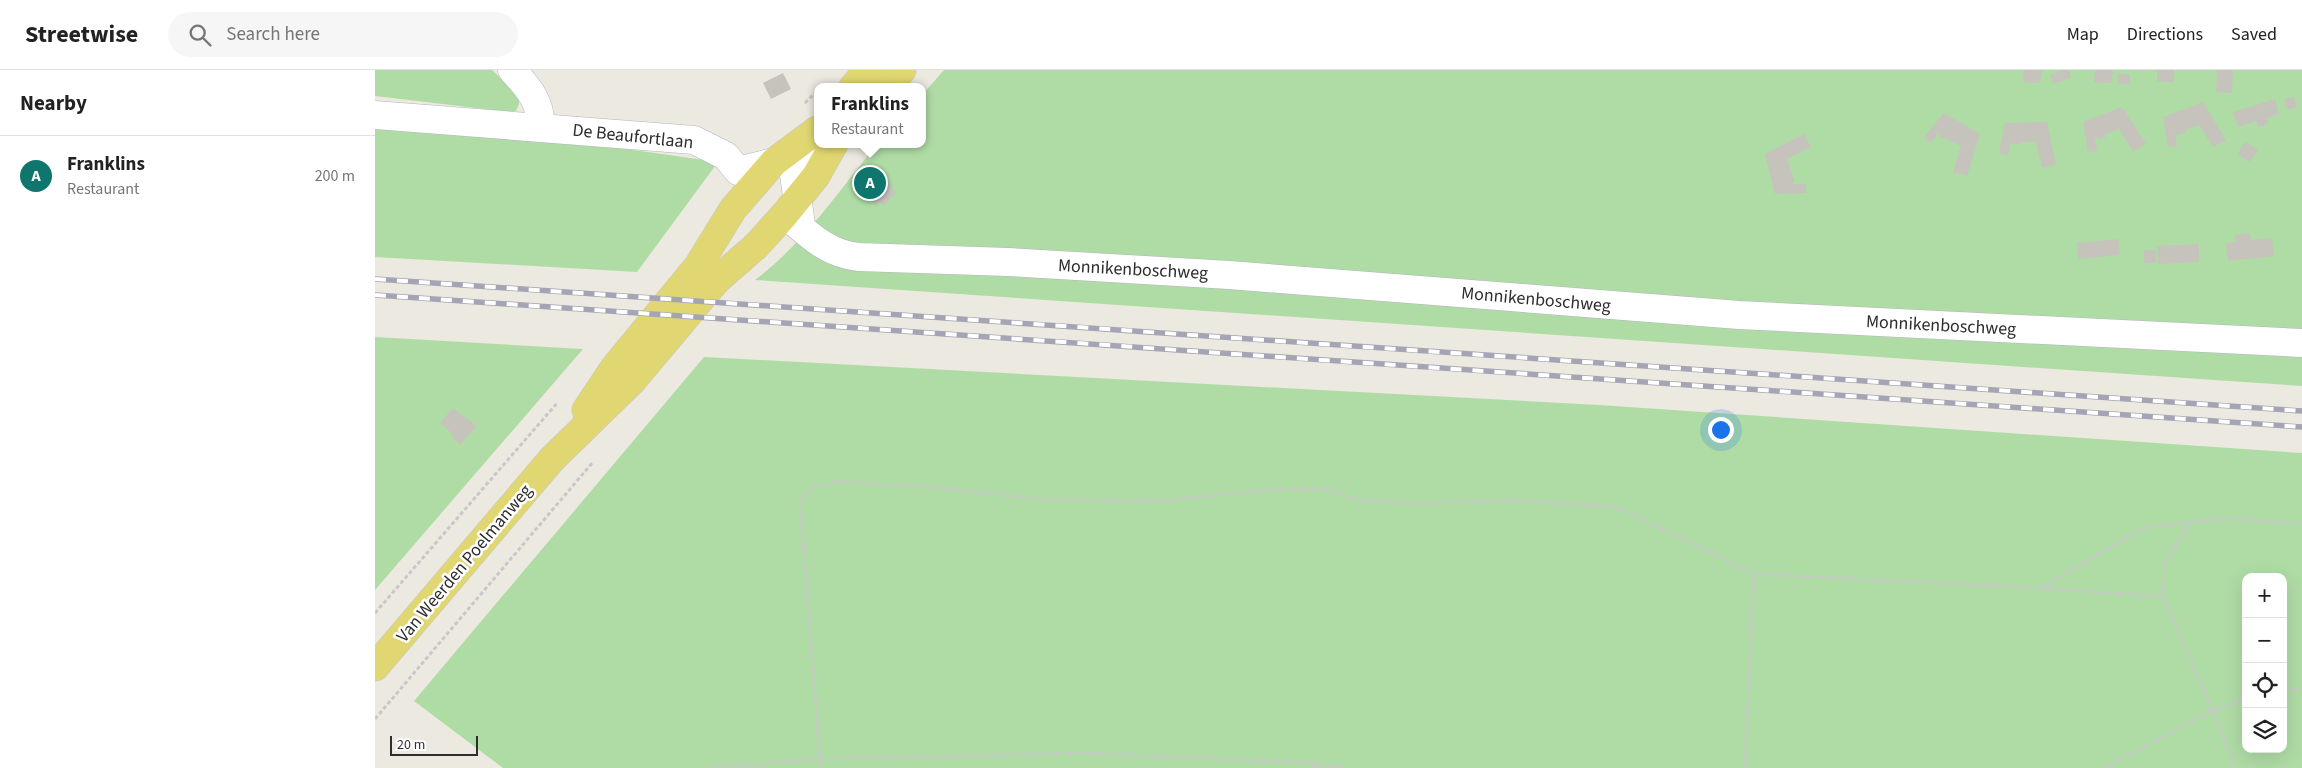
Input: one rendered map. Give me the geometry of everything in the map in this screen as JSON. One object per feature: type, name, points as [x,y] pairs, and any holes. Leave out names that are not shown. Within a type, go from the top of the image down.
[{"type":"main road","points":[[857,83],[868,70]]},
{"type":"main road","points":[[891,83],[902,70]]},
{"type":"main road","name":"Van Weerden Poelmanweg","points":[[552,459],[614,368],[698,266],[733,209],[774,162],[810,136]]},
{"type":"main road","name":"Van Weerden Poelmanweg","points":[[375,667],[552,459],[633,380],[717,280],[795,214],[832,148]]},
{"type":"street","points":[[512,70],[529,88],[541,114],[540,128]]},
{"type":"street","name":"De Beaufortlaan","points":[[375,115],[694,140],[726,156],[738,171],[774,162]]},
{"type":"street","points":[[795,214],[794,174],[810,136]]},
{"type":"street","name":"Monnikenboschweg","points":[[795,214],[823,246],[836,252],[859,257],[1008,262],[1229,275],[1739,315],[2302,343]]},
{"type":"path","points":[[375,719],[594,461]]},
{"type":"path","points":[[821,768],[800,501],[813,487],[837,481],[928,487],[1039,499],[1157,501],[1267,490],[1325,489],[1358,500],[1417,504],[1504,500],[1617,507],[1754,574],[2041,588],[2163,597]]},
{"type":"path","points":[[2041,588],[2143,528],[2228,518],[2302,524]]},
{"type":"path","points":[[2190,522],[2165,562],[2163,597],[2213,710],[2235,768]]},
{"type":"path","points":[[1745,768],[1754,574]]},
{"type":"path","points":[[2287,690],[2302,688]]},
{"type":"path","points":[[2104,768],[2213,710],[2242,701]]},
{"type":"path","points":[[710,768],[820,759],[1084,752],[1314,763],[1347,768]]},
{"type":"path","points":[[1313,768],[1314,763]]},
{"type":"green space","points":[[375,70],[492,70],[519,95],[519,104],[516,111],[511,112],[375,96]]},
{"type":"green space","points":[[944,70],[2302,70],[2302,386],[755,280],[805,233],[874,148],[926,148],[926,91]]},
{"type":"green space","points":[[375,126],[563,140],[718,162],[637,272],[375,257]]},
{"type":"green space","points":[[375,337],[583,349],[375,590]]},
{"type":"green space","points":[[704,357],[1599,405],[2302,453],[2302,768],[503,768],[414,701]]},
{"type":"building","points":[[2024,70],[2042,70],[2040,83],[2023,82]]},
{"type":"building","points":[[2069,70],[2071,78],[2053,84],[2050,75]]},
{"type":"building","points":[[2095,70],[2113,70],[2112,83],[2094,82]]},
{"type":"building","points":[[2157,70],[2174,70],[2174,82],[2157,82]]},
{"type":"building","points":[[2217,70],[2233,70],[2232,93],[2216,92]]},
{"type":"building","points":[[783,73],[791,89],[771,99],[763,83]]},
{"type":"building","points":[[2118,74],[2130,74],[2130,84],[2118,84]]},
{"type":"building","points":[[2294,97],[2297,107],[2287,110],[2284,100]]},
{"type":"building","points":[[2275,99],[2279,114],[2267,118],[2268,124],[2258,127],[2256,121],[2238,127],[2233,112]]},
{"type":"building","points":[[2203,102],[2226,140],[2213,147],[2199,125],[2185,130],[2186,132],[2178,135],[2175,133],[2177,146],[2168,147],[2163,117]]},
{"type":"building","points":[[2122,107],[2146,144],[2133,152],[2119,129],[2105,134],[2106,137],[2098,140],[2097,137],[2095,138],[2097,151],[2088,152],[2083,122]]},
{"type":"building","points":[[1944,113],[1980,134],[1967,176],[1953,172],[1961,146],[1939,136],[1939,133],[1930,143],[1924,137]]},
{"type":"building","points":[[2047,122],[2056,165],[2042,168],[2036,142],[2012,144],[2010,142],[2008,155],[1999,153],[2005,123]]},
{"type":"building","points":[[1804,134],[1811,147],[1787,159],[1795,182],[1792,182],[1793,184],[1806,184],[1806,193],[1775,194],[1765,154]]},
{"type":"building","points":[[2245,142],[2258,150],[2250,162],[2237,154]]},
{"type":"building","points":[[875,171],[893,186],[891,188],[896,192],[884,206],[879,202],[876,205],[858,189],[861,175]]},
{"type":"building","points":[[2250,233],[2251,240],[2272,238],[2274,256],[2228,261],[2226,243],[2236,242],[2235,235]]},
{"type":"building","points":[[2118,239],[2120,255],[2078,259],[2077,243]]},
{"type":"building","points":[[2199,244],[2199,262],[2158,264],[2157,246]]},
{"type":"building","points":[[2144,250],[2156,250],[2156,263],[2144,263]]},
{"type":"building","points":[[453,408],[477,426],[460,445],[451,436],[453,434],[440,423]]},
{"type":"railway","points":[[375,279],[2302,411]]},
{"type":"railway","points":[[375,295],[2302,427]]},
{"type":"place","name":"Franklins","points":[[870,183]]}]
